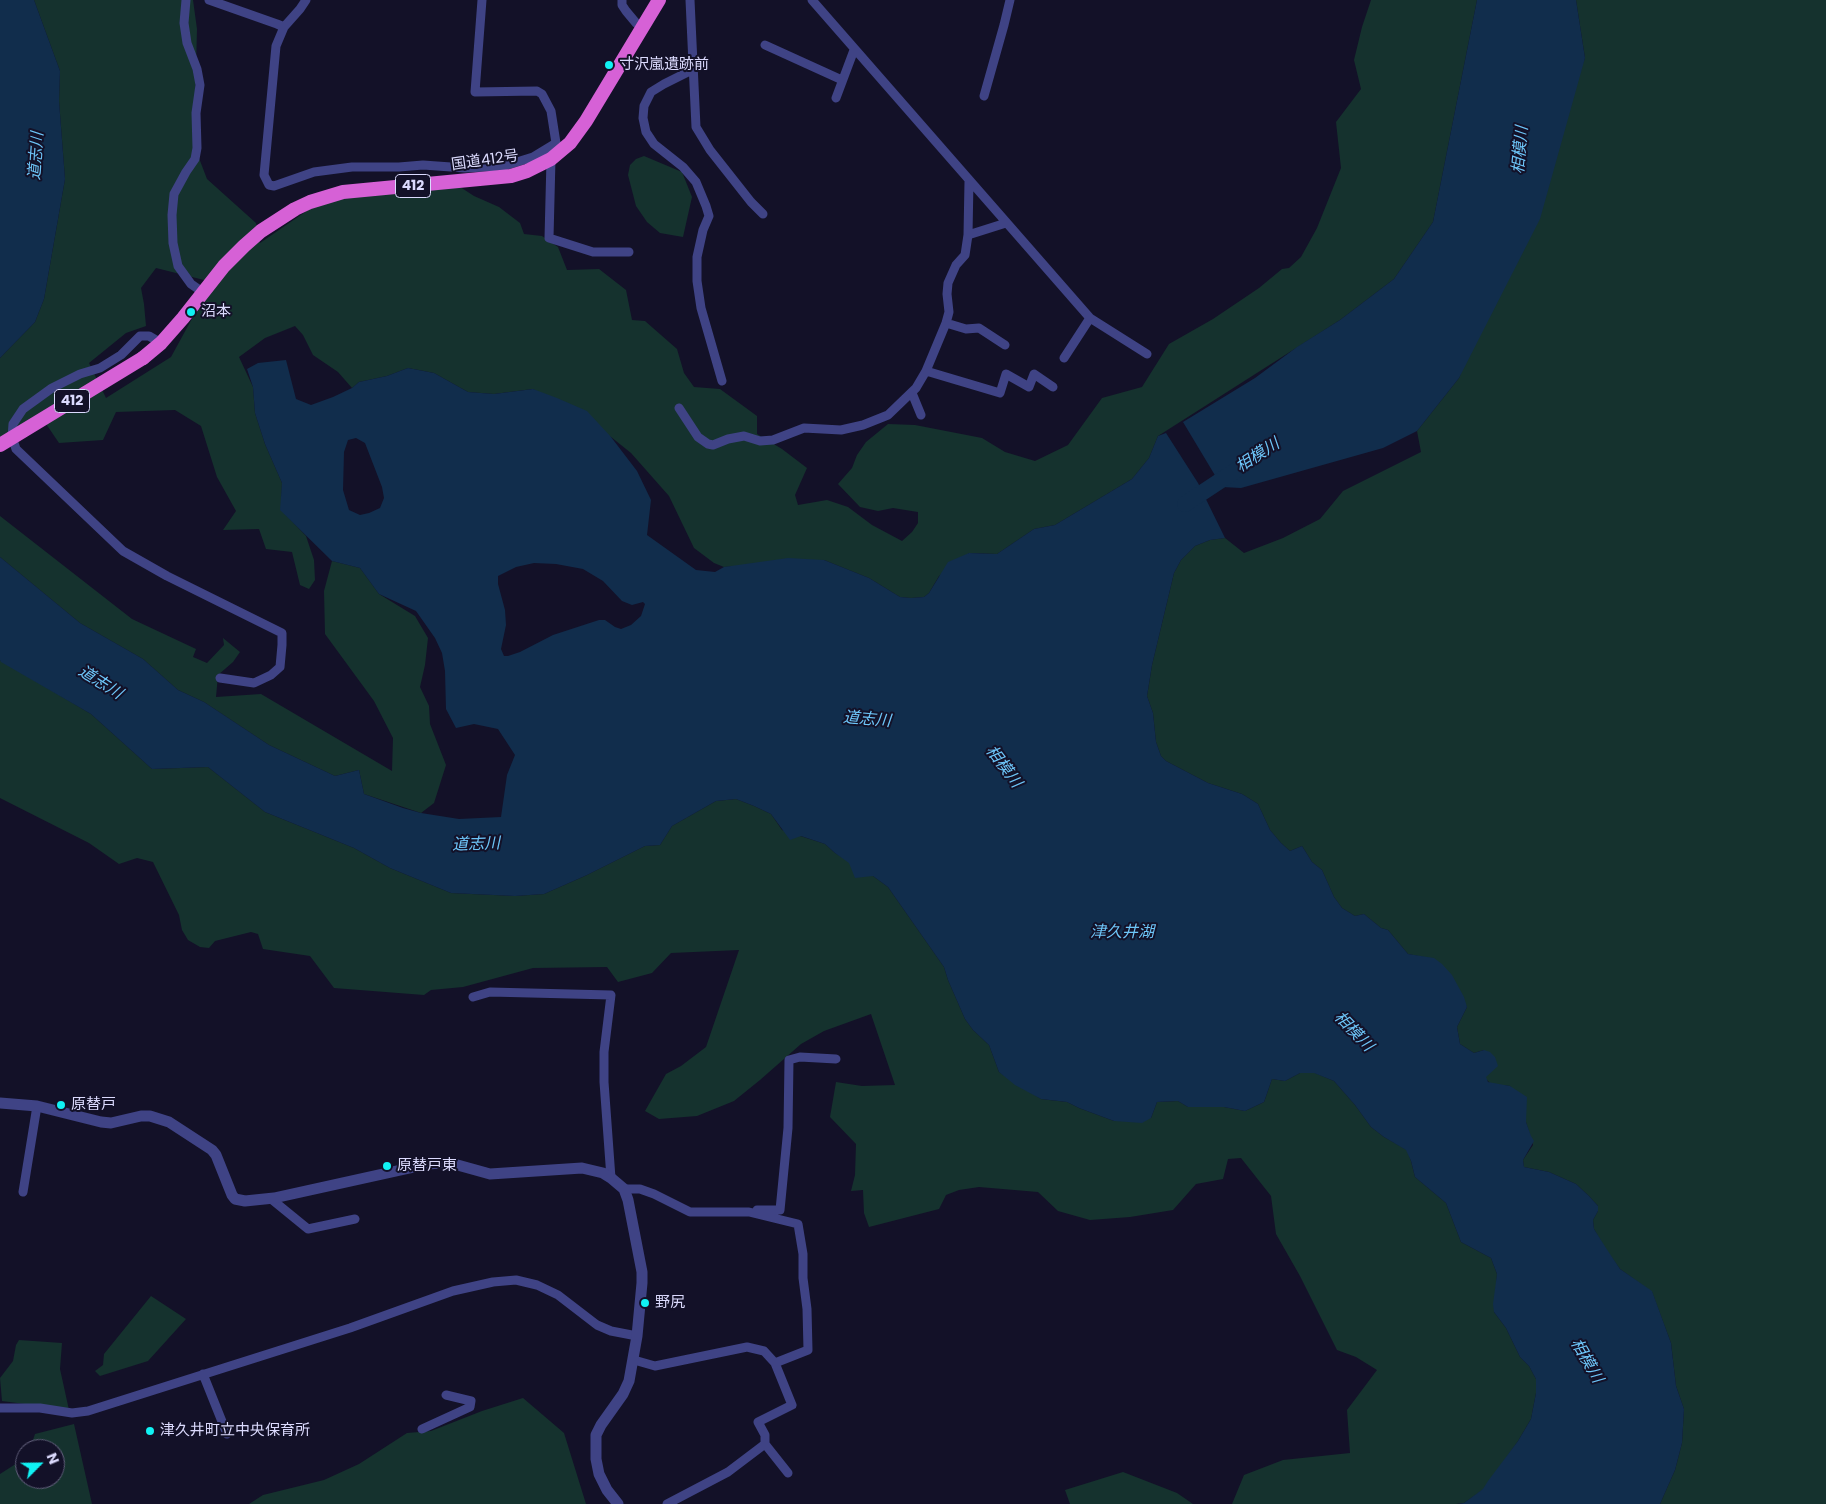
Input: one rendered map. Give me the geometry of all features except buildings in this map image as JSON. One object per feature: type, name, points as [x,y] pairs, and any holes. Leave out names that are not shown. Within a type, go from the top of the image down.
[{"type":"highway","name":"国道412号","points":[[0,444],[143,358],[161,343],[231,260],[260,231],[310,202],[343,192],[357,190],[511,176],[527,171],[551,159],[559,147],[570,143],[586,121],[659,0]]},
{"type":"street","points":[[186,0],[184,23],[187,43],[197,69],[200,85],[196,113],[197,148],[195,159],[174,194],[172,215],[173,243],[178,266],[191,284],[204,293]]},
{"type":"street","points":[[209,0],[284,28]]},
{"type":"street","points":[[306,0],[284,28],[275,53],[264,171],[264,178],[272,186],[314,172],[352,167],[423,165],[465,168],[504,166],[559,147],[551,111],[542,94],[537,91],[474,92],[482,0]]},
{"type":"street","points":[[622,0],[622,6],[643,28]]},
{"type":"street","points":[[690,0],[696,127],[710,150],[751,202],[764,214]]},
{"type":"street","points":[[812,0],[1090,318],[1147,354]]},
{"type":"street","points":[[984,96],[1010,0]]},
{"type":"street","points":[[764,45],[842,80]]},
{"type":"street","points":[[836,98],[854,50]]},
{"type":"street","points":[[692,70],[651,92],[644,106],[643,118],[646,132],[654,144],[683,167],[696,182],[706,206],[709,216],[703,230],[697,256],[697,281],[700,308],[722,381]]},
{"type":"street","points":[[551,159],[549,238],[593,252],[629,252]]},
{"type":"street","points":[[679,408],[698,436],[708,444],[713,445],[728,439],[744,436],[760,441],[773,440],[804,428],[841,430],[863,425],[888,415],[912,393],[926,371],[946,323],[949,312],[948,283],[956,265],[965,255],[968,235],[969,181]]},
{"type":"street","points":[[968,235],[1006,223]]},
{"type":"street","points":[[1064,358],[1090,318]]},
{"type":"street","points":[[946,323],[966,329],[979,328],[1005,345]]},
{"type":"street","points":[[161,343],[149,336],[140,336],[121,355],[100,368],[80,374],[52,388],[23,409],[12,424],[12,437],[16,450],[124,551],[167,576],[282,633],[280,667],[270,675],[254,683],[220,678]]},
{"type":"street","points":[[926,371],[1000,393],[1006,374],[1029,387],[1034,374],[1053,387]]},
{"type":"street","points":[[912,393],[921,415]]},
{"type":"street","points":[[473,997],[490,992],[611,995],[604,1059],[604,1082],[612,1178]]},
{"type":"street","points":[[750,1212],[760,1209],[780,1210],[788,1128],[789,1060],[800,1057],[836,1059]]},
{"type":"street","points":[[0,1103],[37,1106],[101,1122],[111,1123],[141,1116],[150,1116],[169,1122],[212,1150],[216,1155],[229,1190],[235,1200],[245,1201],[270,1198],[428,1164],[441,1163],[461,1165],[490,1174],[582,1168],[603,1173],[612,1178],[624,1189],[632,1215],[642,1272],[638,1336],[629,1381],[623,1394],[596,1435],[596,1459],[599,1474],[607,1490],[618,1504]]},
{"type":"street","points":[[23,1192],[37,1106]]},
{"type":"street","points":[[624,1189],[640,1190],[654,1194],[690,1212],[750,1212],[798,1224],[803,1254],[808,1350],[775,1363]]},
{"type":"street","points":[[270,1198],[308,1229],[355,1219]]},
{"type":"street","points":[[0,1408],[40,1408],[72,1413],[88,1411],[350,1328],[452,1292],[493,1282],[516,1280],[537,1285],[558,1295],[597,1325],[610,1331],[638,1336]]},
{"type":"street","points":[[634,1360],[655,1366],[747,1347],[764,1350],[775,1363],[792,1405],[758,1422],[765,1435],[765,1444],[788,1473]]},
{"type":"street","points":[[203,1374],[227,1434]]},
{"type":"street","points":[[422,1429],[470,1407],[471,1401],[446,1396]]},
{"type":"street","points":[[667,1504],[728,1472],[765,1444]]},
{"type":"green space","points":[[34,0],[193,0],[197,29],[194,145],[207,179],[256,223],[260,243],[308,210],[337,198],[448,179],[474,196],[499,207],[520,223],[524,234],[542,236],[558,247],[567,270],[599,269],[626,290],[632,320],[645,321],[677,349],[684,373],[694,387],[720,389],[757,416],[757,434],[782,449],[807,468],[795,495],[798,505],[827,500],[848,507],[872,525],[902,541],[918,523],[918,512],[893,508],[878,511],[860,507],[838,484],[852,468],[857,455],[866,442],[888,424],[915,425],[982,438],[1005,452],[1035,461],[1068,445],[1102,398],[1142,387],[1169,344],[1213,319],[1259,288],[1282,269],[1289,268],[1301,257],[1317,228],[1341,168],[1336,122],[1361,89],[1354,60],[1371,0],[1477,0],[1433,222],[1394,279],[1340,320],[1158,436],[1149,458],[1132,479],[1055,525],[1034,529],[997,554],[969,553],[939,576],[929,593],[924,597],[911,598],[900,597],[869,578],[824,560],[724,567],[714,563],[694,548],[669,496],[631,453],[611,437],[533,389],[494,394],[468,392],[434,373],[408,368],[387,376],[359,382],[352,388],[338,372],[313,355],[303,335],[295,326],[265,338],[239,357],[253,387],[255,413],[265,444],[282,483],[281,510],[306,536],[314,560],[315,580],[309,589],[300,585],[292,552],[266,549],[259,529],[223,530],[236,511],[217,477],[201,426],[175,410],[116,412],[103,440],[59,443],[40,415],[0,444],[0,358],[35,322],[44,299],[65,179],[59,101],[60,71]],"holes":[[[156,268],[212,282],[171,357],[106,398],[89,363],[126,333],[146,326],[141,288]]]},
{"type":"green space","points":[[1576,0],[1826,0],[1826,1504],[1660,1504],[1675,1470],[1682,1443],[1684,1409],[1676,1386],[1671,1343],[1652,1292],[1620,1269],[1594,1229],[1593,1220],[1598,1211],[1598,1206],[1576,1184],[1549,1172],[1524,1167],[1523,1160],[1533,1145],[1526,1122],[1526,1114],[1510,1086],[1491,1084],[1486,1079],[1484,1050],[1474,1053],[1460,1044],[1457,1027],[1467,1007],[1434,959],[1408,954],[1388,930],[1381,928],[1364,914],[1355,916],[1342,908],[1334,897],[1322,870],[1312,862],[1302,846],[1290,851],[1281,843],[1270,830],[1258,804],[1242,794],[1208,783],[1166,761],[1161,756],[1156,742],[1153,713],[1147,696],[1152,665],[1174,573],[1181,560],[1195,546],[1210,540],[1225,538],[1244,553],[1283,538],[1320,519],[1343,491],[1421,452],[1417,431],[1459,378],[1585,58]]},
{"type":"green space","points":[[644,156],[682,172],[692,197],[683,237],[660,233],[647,222],[636,206],[628,175],[630,165],[636,159]]},
{"type":"green space","points":[[0,516],[132,619],[196,649],[193,657],[207,663],[224,645],[223,638],[240,652],[233,662],[218,675],[216,697],[261,694],[392,771],[393,738],[374,701],[325,634],[324,591],[332,561],[360,568],[379,594],[415,616],[428,638],[420,687],[429,706],[430,724],[446,765],[434,803],[421,813],[364,794],[359,770],[335,776],[269,745],[204,702],[178,690],[143,659],[80,623],[0,557]]},
{"type":"green space","points":[[0,660],[91,714],[152,769],[208,767],[265,812],[354,848],[390,868],[451,893],[515,896],[544,894],[645,846],[660,845],[672,826],[716,801],[736,799],[754,806],[771,814],[782,830],[825,844],[835,853],[888,887],[944,967],[965,1019],[973,1030],[989,1045],[999,1072],[1041,1099],[1067,1102],[1114,1121],[1151,1118],[1157,1102],[1178,1101],[1188,1107],[1224,1107],[1245,1111],[1264,1102],[1272,1079],[1285,1081],[1300,1073],[1315,1073],[1334,1081],[1371,1127],[1407,1150],[1415,1177],[1446,1203],[1461,1242],[1491,1258],[1497,1274],[1494,1312],[1506,1328],[1520,1357],[1529,1366],[1536,1379],[1536,1393],[1531,1419],[1484,1489],[1464,1503],[1232,1504],[1244,1475],[1283,1460],[1350,1453],[1347,1410],[1377,1370],[1356,1357],[1337,1350],[1300,1276],[1276,1234],[1271,1196],[1241,1158],[1228,1159],[1223,1179],[1196,1184],[1173,1210],[1130,1217],[1090,1220],[1058,1211],[1038,1192],[979,1187],[959,1190],[946,1195],[939,1209],[869,1227],[864,1213],[863,1190],[851,1191],[855,1175],[856,1144],[830,1117],[836,1082],[862,1086],[895,1085],[871,1014],[824,1031],[801,1044],[734,1101],[697,1116],[659,1119],[645,1111],[666,1074],[681,1066],[706,1047],[739,950],[671,953],[652,973],[618,982],[607,967],[533,968],[463,987],[431,990],[424,995],[334,988],[310,956],[263,949],[258,934],[251,932],[215,941],[209,948],[200,947],[188,940],[182,930],[179,915],[153,862],[137,858],[119,864],[89,843],[0,798]]},
{"type":"green space","points":[[151,1296],[186,1319],[148,1361],[100,1376],[95,1371],[103,1365],[104,1354]]},
{"type":"green space","points":[[19,1340],[62,1343],[60,1369],[69,1410],[2,1401],[0,1378],[13,1361],[16,1345]]},
{"type":"green space","points":[[523,1398],[564,1433],[586,1504],[249,1504],[263,1495],[324,1480],[359,1464],[407,1433],[431,1431],[482,1411]]},
{"type":"green space","points":[[74,1424],[92,1504],[0,1504],[0,1474],[15,1464],[15,1489],[65,1489],[65,1439],[33,1439],[35,1434]]},
{"type":"green space","points":[[1123,1472],[1177,1493],[1193,1504],[1070,1504],[1065,1490]]},
{"type":"water","name":"道志川","points":[[0,0],[34,0],[60,71],[59,101],[65,179],[44,299],[35,322],[0,358]]},
{"type":"water","points":[[1477,0],[1576,0],[1585,58],[1540,219],[1459,378],[1417,431],[1383,448],[1241,488],[1222,487],[1183,422],[1255,378],[1297,347],[1340,320],[1394,279],[1433,222]]},
{"type":"water","name":"津久井湖","points":[[286,360],[296,399],[311,405],[352,388],[359,382],[387,376],[408,368],[434,373],[468,392],[494,394],[533,389],[587,411],[611,437],[637,471],[651,500],[647,535],[696,570],[715,572],[724,567],[788,558],[824,560],[869,578],[900,597],[911,598],[924,597],[929,593],[948,562],[969,553],[997,554],[1034,529],[1055,525],[1132,479],[1149,458],[1158,436],[1166,433],[1198,483],[1225,538],[1210,540],[1195,546],[1181,560],[1174,573],[1152,665],[1147,696],[1153,713],[1156,742],[1161,756],[1166,761],[1208,783],[1242,794],[1258,804],[1270,830],[1281,843],[1290,851],[1302,846],[1312,862],[1322,870],[1334,897],[1342,908],[1355,916],[1364,914],[1381,928],[1388,930],[1408,954],[1434,958],[1452,975],[1464,997],[1467,1007],[1457,1027],[1460,1044],[1474,1053],[1484,1050],[1490,1052],[1495,1057],[1498,1066],[1486,1077],[1488,1082],[1510,1086],[1527,1097],[1526,1122],[1534,1141],[1523,1160],[1524,1167],[1549,1172],[1576,1184],[1589,1196],[1598,1206],[1598,1211],[1593,1220],[1594,1229],[1606,1248],[1620,1269],[1652,1291],[1671,1343],[1676,1386],[1684,1409],[1682,1443],[1675,1470],[1660,1504],[1458,1504],[1464,1503],[1483,1489],[1518,1441],[1531,1419],[1536,1393],[1536,1379],[1529,1366],[1520,1357],[1506,1328],[1494,1312],[1493,1304],[1497,1274],[1491,1258],[1461,1242],[1446,1203],[1415,1177],[1406,1150],[1371,1127],[1334,1081],[1314,1073],[1300,1073],[1285,1081],[1272,1079],[1264,1102],[1245,1111],[1224,1107],[1188,1107],[1178,1101],[1157,1102],[1151,1118],[1142,1123],[1114,1121],[1067,1102],[1041,1099],[1015,1085],[999,1072],[989,1045],[973,1030],[965,1019],[944,967],[888,887],[873,876],[855,878],[849,863],[825,844],[801,836],[790,840],[771,814],[754,806],[736,799],[716,801],[672,826],[660,845],[645,846],[544,894],[515,896],[451,893],[390,868],[354,848],[265,812],[208,767],[152,769],[91,714],[1,662],[0,557],[80,623],[143,659],[178,690],[204,702],[269,745],[335,776],[359,770],[364,794],[403,808],[459,819],[501,817],[507,775],[515,755],[498,729],[474,724],[456,728],[446,709],[445,671],[442,653],[435,638],[416,611],[379,594],[360,568],[332,561],[280,510],[282,483],[265,444],[255,413],[253,387],[247,369],[258,363]],"holes":[[[356,438],[365,443],[382,487],[384,498],[380,508],[360,515],[349,510],[343,490],[344,452],[348,440]],[[534,563],[556,564],[583,569],[603,581],[622,601],[632,605],[643,602],[645,604],[641,616],[631,625],[621,629],[605,620],[599,620],[553,635],[520,652],[504,656],[501,649],[506,625],[505,610],[498,584],[498,576],[516,567]]]},
{"type":"waterway","name":"相模川","points":[[1185,504],[1238,469]]},
{"type":"place","name":"寸沢嵐遺跡前","points":[[609,65]]},
{"type":"place","name":"沼本","points":[[191,312]]},
{"type":"place","name":"原替戸","points":[[61,1105]]},
{"type":"place","name":"原替戸東","points":[[387,1166]]},
{"type":"place","name":"野尻","points":[[645,1303]]},
{"type":"place","name":"津久井町立中央保育所","points":[[150,1431]]}]
